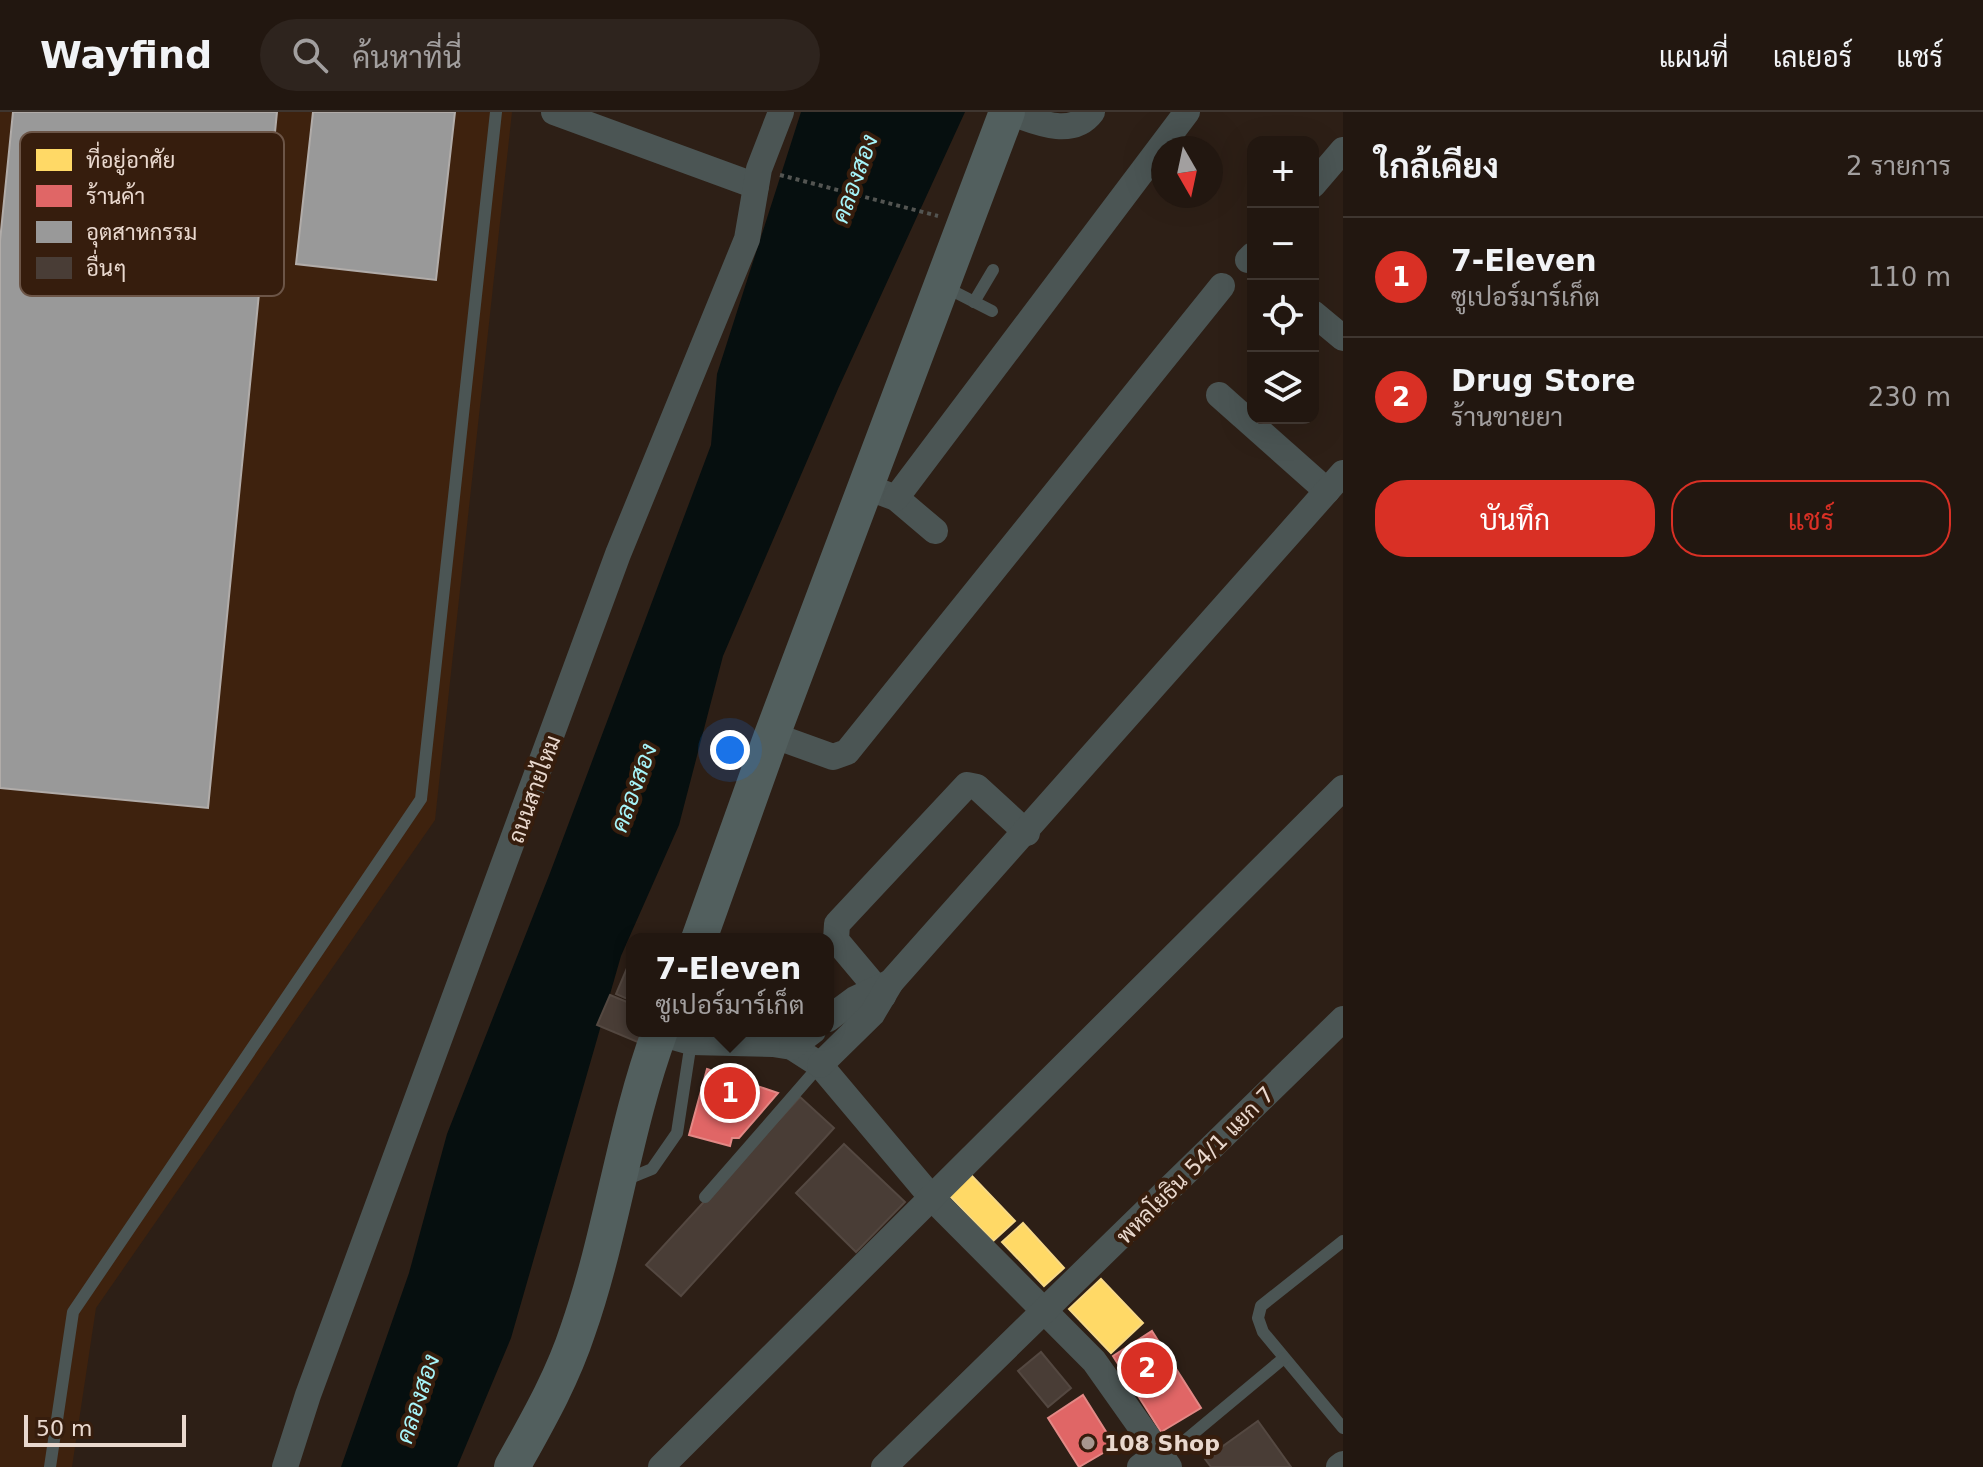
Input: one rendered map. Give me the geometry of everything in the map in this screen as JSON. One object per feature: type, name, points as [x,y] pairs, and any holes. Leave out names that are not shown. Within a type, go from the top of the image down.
[{"type":"street","points":[[554,112],[765,180]]},
{"type":"street","name":"ถนนสายไหม","points":[[285,1467],[308,1395],[618,554],[747,239],[765,180],[759,169],[781,112]]},
{"type":"street","points":[[701,933],[772,735],[881,492],[942,286],[1008,112],[1052,128],[1087,118],[1092,112]]},
{"type":"street","points":[[881,492],[1187,112]]},
{"type":"street","points":[[1319,178],[1343,150]]},
{"type":"street","points":[[772,735],[833,757],[847,752],[1222,286]]},
{"type":"street","points":[[1319,318],[1343,338]]},
{"type":"street","points":[[820,1065],[872,1014],[884,989],[1027,833],[1335,482],[1219,395]]},
{"type":"street","points":[[881,492],[935,531]]},
{"type":"street","points":[[884,989],[836,940],[837,924],[960,788],[967,785],[977,787],[1027,833]]},
{"type":"street","points":[[661,1467],[1343,788]]},
{"type":"street","points":[[834,1015],[855,999],[884,989]]},
{"type":"street","name":"พหลโยธิน 54/1 แยก 7","points":[[884,1467],[1343,1019]]},
{"type":"street","points":[[512,1467],[556,1387],[571,1351],[629,1126],[670,1037]]},
{"type":"street","points":[[681,1037],[792,1047],[820,1065],[932,1198],[1094,1361],[1158,1461]]},
{"type":"street","points":[[792,1047],[805,1037]]},
{"type":"lane","points":[[50,1467],[73,1312],[421,799],[496,112]]},
{"type":"lane","points":[[974,302],[993,270]]},
{"type":"lane","points":[[942,286],[992,311]]},
{"type":"lane","points":[[616,1184],[652,1169],[667,1152],[677,1133],[670,1037]]},
{"type":"lane","points":[[705,1197],[820,1065]]},
{"type":"lane","points":[[1343,1241],[1261,1306],[1258,1318],[1263,1332],[1343,1428]]},
{"type":"lane","points":[[1158,1461],[1284,1358]]},
{"type":"path","points":[[765,180],[945,218]]},
{"type":"shaded area","points":[[0,112],[512,112],[435,820],[96,1308],[72,1467],[0,1467]]},
{"type":"water","name":"คลองสอง","points":[[801,112],[965,112],[838,389],[723,656],[679,825],[631,933],[626,933],[626,945],[511,1338],[457,1467],[341,1467],[409,1273],[447,1134],[550,873],[711,445],[717,374]]},
{"type":"building: ที่อยู่อาศัย","points":[[971,1175],[1015,1221],[993,1241],[949,1195]]},
{"type":"building: ที่อยู่อาศัย","points":[[1023,1223],[1064,1268],[1044,1286],[1002,1242]]},
{"type":"building: ที่อยู่อาศัย","points":[[1101,1279],[1143,1323],[1111,1353],[1069,1309]]},
{"type":"building: ร้านค้า","points":[[707,1069],[778,1093],[739,1138],[732,1138],[730,1146],[689,1135]]},
{"type":"building: ร้านค้า","points":[[1152,1331],[1201,1408],[1161,1432],[1113,1356]]},
{"type":"building: ร้านค้า","points":[[1083,1395],[1115,1446],[1079,1467],[1048,1418]]},
{"type":"building: อุตสาหกรรม","points":[[13,112],[277,112],[275,132],[20,132],[20,296],[259,296],[208,808],[0,788],[0,241]]},
{"type":"building: อุตสาหกรรม","points":[[313,112],[455,112],[436,280],[296,264]]},
{"type":"building: อื่นๆ","points":[[626,970],[626,998],[616,994]]},
{"type":"building: อื่นๆ","points":[[610,995],[626,1002],[626,1037],[642,1037],[640,1043],[597,1025]]},
{"type":"building: อื่นๆ","points":[[800,1097],[834,1128],[681,1296],[646,1265]]},
{"type":"building: อื่นๆ","points":[[844,1144],[905,1202],[856,1252],[796,1193]]},
{"type":"building: อื่นๆ","points":[[1041,1352],[1071,1388],[1048,1407],[1018,1371]]},
{"type":"building: อื่นๆ","points":[[1258,1421],[1291,1467],[1211,1467],[1205,1459]]},
{"type":"place","name":"7-Eleven","points":[[730,1093]]},
{"type":"place","name":"Drug Store","points":[[1147,1368]]},
{"type":"place","name":"108 Shop","points":[[1088,1443]]}]
